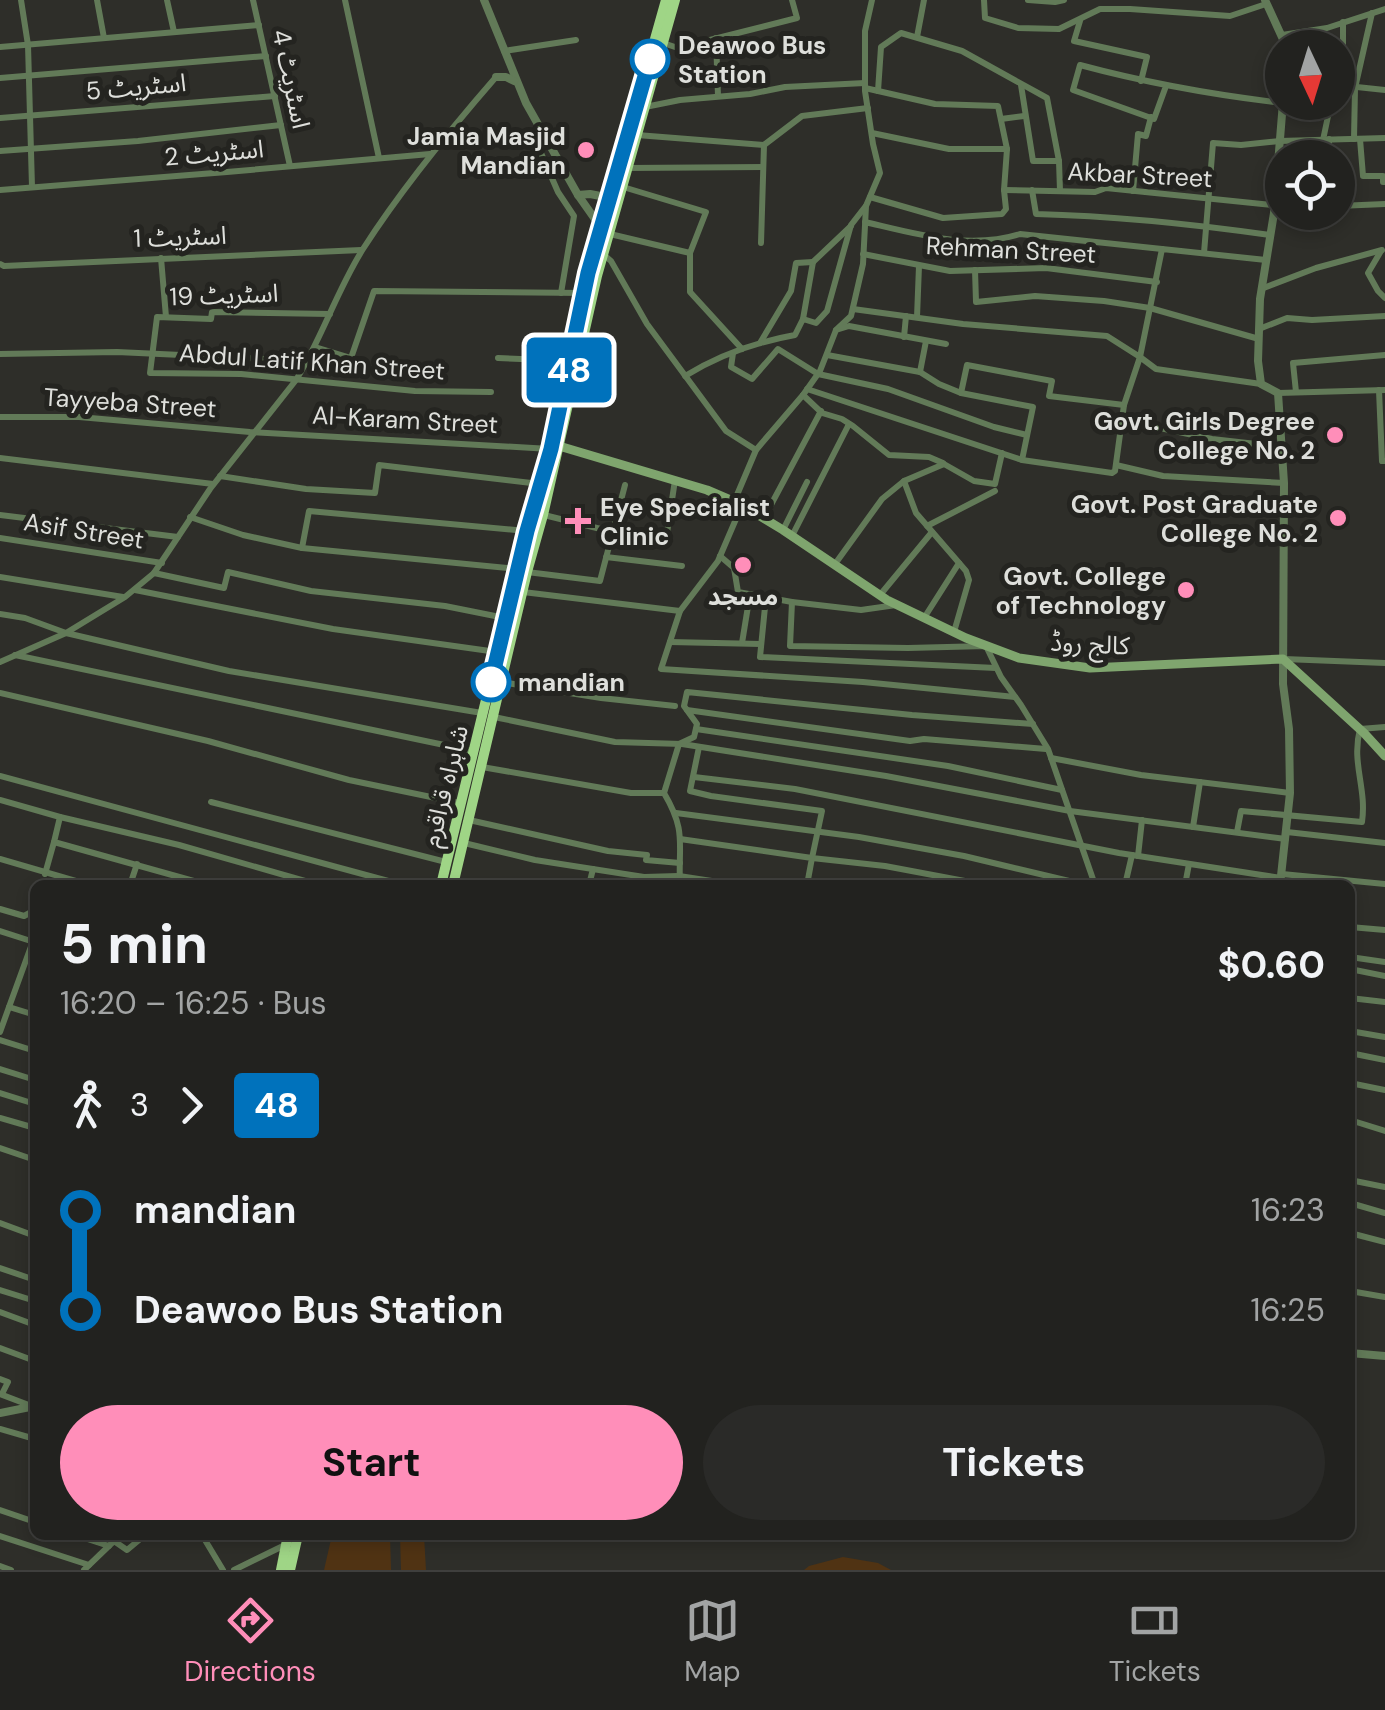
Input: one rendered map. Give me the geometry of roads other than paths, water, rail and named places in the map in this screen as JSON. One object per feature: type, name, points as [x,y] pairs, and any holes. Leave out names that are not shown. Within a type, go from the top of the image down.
[{"type":"highway","name":"شاہراہ قراقرم","points":[[454,880],[482,767],[498,652],[543,515],[584,293],[638,134],[666,0]]},
{"type":"highway","name":"شاہراہ قراقرم","points":[[442,880],[474,751],[502,682],[522,592],[527,531],[555,448],[604,255],[611,198],[675,0]]},
{"type":"highway","points":[[280,1570],[287,1540]]},
{"type":"highway","points":[[290,1570],[297,1540]]},
{"type":"main road","name":"کالج روڈ","points":[[555,448],[675,480],[738,503],[880,595],[954,632],[1019,658],[1090,668],[1283,659]]},
{"type":"main road","points":[[1283,659],[1385,756]]},
{"type":"street","points":[[21,0],[28,45],[32,188]]},
{"type":"street","points":[[98,0],[104,38]]},
{"type":"street","points":[[167,0],[174,32]]},
{"type":"street","name":"اسٹریٹ 4","points":[[253,0],[290,166]]},
{"type":"street","points":[[345,0],[379,158]]},
{"type":"street","points":[[484,0],[517,84],[604,236],[690,253]]},
{"type":"street","points":[[663,43],[678,48],[798,18],[792,0]]},
{"type":"street","points":[[685,376],[707,362],[795,335],[813,262],[866,206],[880,173],[865,86],[865,31],[872,0]]},
{"type":"street","points":[[916,38],[924,0]]},
{"type":"street","points":[[984,0],[985,18],[1018,28],[1059,29],[1100,10],[1230,16],[1266,2],[1280,30]]},
{"type":"street","points":[[1028,0],[1064,0]]},
{"type":"street","points":[[1314,30],[1385,9]]},
{"type":"street","points":[[1372,12],[1355,88],[1357,139],[1362,176],[1383,176],[1385,182]]},
{"type":"street","points":[[1080,21],[1074,41],[1147,57],[1141,82]]},
{"type":"street","points":[[1343,22],[1343,30]]},
{"type":"street","points":[[0,46],[259,25]]},
{"type":"street","points":[[878,91],[882,47],[902,33],[962,51],[1047,98],[1059,161],[1060,191]]},
{"type":"street","points":[[716,38],[718,96]]},
{"type":"street","points":[[506,55],[576,40]]},
{"type":"street","points":[[0,662],[66,633],[154,573],[214,484],[296,380],[362,250],[431,154],[507,66],[506,55]]},
{"type":"street","points":[[0,78],[266,56]]},
{"type":"street","points":[[1151,118],[1072,90],[1080,66],[1141,82],[1265,101]]},
{"type":"street","points":[[499,76],[517,84]]},
{"type":"street","points":[[1021,84],[1032,161],[1059,161]]},
{"type":"street","points":[[645,107],[785,86],[865,86],[936,104],[998,106],[1007,149],[1005,212],[943,218],[870,197]]},
{"type":"street","points":[[1132,191],[1138,134],[1146,136],[1166,86]]},
{"type":"street","points":[[1355,88],[1385,90]]},
{"type":"street","name":"اسٹریٹ 5","points":[[0,118],[275,96]]},
{"type":"street","points":[[638,134],[764,146],[802,116],[868,108]]},
{"type":"street","points":[[1001,119],[1024,116]]},
{"type":"street","points":[[1329,120],[1326,140],[1385,138]]},
{"type":"street","points":[[0,151],[281,125]]},
{"type":"street","points":[[872,133],[950,149],[1007,149]]},
{"type":"street","points":[[545,138],[537,144],[558,192],[574,216],[560,292]]},
{"type":"street","points":[[1204,253],[1214,143],[1265,142]]},
{"type":"street","points":[[760,243],[764,146]]},
{"type":"street","name":"اسٹریٹ 2","points":[[0,190],[431,154]]},
{"type":"street","points":[[628,168],[764,167]]},
{"type":"street","points":[[623,187],[706,212],[690,253],[690,292],[742,349]]},
{"type":"street","name":"Akbar Street","points":[[1004,190],[1095,192],[1106,188],[1265,204]]},
{"type":"street","points":[[1032,190],[1036,214],[1089,215],[1270,235]]},
{"type":"street","points":[[578,195],[611,198]]},
{"type":"street","points":[[1355,205],[1385,204]]},
{"type":"street","points":[[866,206],[863,254],[852,316],[836,330],[818,374],[756,450],[720,556],[680,611],[661,669],[1015,697]]},
{"type":"street","points":[[865,222],[957,241],[999,241],[1020,234],[1266,260]]},
{"type":"street","points":[[802,319],[816,323],[827,311],[852,225]]},
{"type":"street","points":[[1261,384],[1261,289],[1271,230]]},
{"type":"street","points":[[805,392],[1022,460],[1112,473],[1162,249]]},
{"type":"street","name":"اسٹریٹ 1","points":[[0,264],[362,250]]},
{"type":"street","points":[[1261,289],[1316,268],[1382,250],[1368,273],[1385,298]]},
{"type":"street","name":"Rehman Street","points":[[863,254],[950,271],[1046,268],[1157,282]]},
{"type":"street","points":[[604,255],[647,324],[726,431],[756,450]]},
{"type":"street","points":[[161,258],[166,317]]},
{"type":"street","points":[[760,343],[791,291],[796,263],[813,262]]},
{"type":"street","points":[[917,317],[919,266]]},
{"type":"street","points":[[975,270],[976,302],[1035,296],[1104,301],[1259,334],[1288,318],[1385,316]]},
{"type":"street","points":[[314,346],[351,358],[374,291],[584,293]]},
{"type":"street","points":[[853,308],[1008,329],[1107,336],[1156,368],[1261,384],[1278,393],[1382,390],[1385,461]]},
{"type":"street","name":"اسٹریٹ 19","points":[[153,354],[157,317],[211,319],[212,312],[330,314]]},
{"type":"street","points":[[904,337],[906,316]]},
{"type":"street","points":[[836,330],[849,326],[946,344]]},
{"type":"street","points":[[920,372],[926,340]]},
{"type":"street","points":[[733,353],[732,366],[752,380],[778,349],[818,374],[888,389],[1027,435]]},
{"type":"street","points":[[0,354],[308,360]]},
{"type":"street","name":"Abdul Latif Khan Street","points":[[153,354],[150,373],[242,374],[414,391],[491,392]]},
{"type":"street","points":[[1296,392],[1293,363],[1385,355]]},
{"type":"street","points":[[828,356],[920,372],[961,393],[1033,406],[1022,460]]},
{"type":"street","points":[[498,358],[571,361]]},
{"type":"street","points":[[961,393],[967,365],[1052,381],[1049,396],[1124,406]]},
{"type":"street","points":[[805,392],[820,411],[849,424],[889,455],[929,457],[974,481],[996,484],[1002,453]]},
{"type":"street","points":[[694,777],[796,789],[1082,846],[1281,879],[1290,793],[1289,729],[1283,684],[1284,483],[1278,393]]},
{"type":"street","points":[[764,518],[820,411]]},
{"type":"street","name":"Tayyeba Street","points":[[0,417],[79,417],[257,432]]},
{"type":"street","points":[[1122,420],[1212,439],[1282,447]]},
{"type":"street","points":[[788,533],[849,424]]},
{"type":"street","name":"Al-Karam Street","points":[[257,432],[555,448]]},
{"type":"street","points":[[0,458],[214,484]]},
{"type":"street","points":[[220,476],[306,489],[375,493],[380,464],[542,484]]},
{"type":"street","points":[[834,564],[882,499],[904,482],[944,464]]},
{"type":"street","points":[[1116,465],[1163,476],[1284,483]]},
{"type":"street","points":[[667,534],[675,480]]},
{"type":"street","points":[[788,533],[807,482]]},
{"type":"street","points":[[904,482],[916,512],[966,571],[969,580],[954,632]]},
{"type":"street","points":[[190,517],[302,548],[600,581],[625,485]]},
{"type":"street","points":[[880,595],[929,529],[995,490]]},
{"type":"street","points":[[302,548],[309,511],[527,531]]},
{"type":"street","points":[[0,514],[178,537]]},
{"type":"street","points":[[543,515],[613,532]]},
{"type":"street","name":"Asif Street","points":[[0,538],[162,563]]},
{"type":"street","points":[[720,556],[734,568],[738,592],[861,610],[897,604]]},
{"type":"street","points":[[606,557],[682,566]]},
{"type":"street","points":[[924,618],[960,564]]},
{"type":"street","points":[[154,573],[224,588],[228,572],[312,590],[445,606],[507,618]]},
{"type":"street","points":[[0,577],[124,597]]},
{"type":"street","points":[[134,590],[333,628],[498,652]]},
{"type":"street","points":[[522,592],[680,611]]},
{"type":"street","points":[[742,643],[750,594]]},
{"type":"street","points":[[766,597],[760,657],[996,668]]},
{"type":"street","points":[[792,602],[790,646],[986,646],[1049,753],[1094,880]]},
{"type":"street","points":[[0,614],[229,671],[489,715],[616,742],[699,747],[886,776],[1070,811],[1237,833],[1385,844]]},
{"type":"street","points":[[670,642],[761,644]]},
{"type":"street","points":[[15,655],[474,751]]},
{"type":"street","points":[[1283,659],[1385,663]]},
{"type":"street","points":[[502,682],[675,706]]},
{"type":"street","points":[[463,843],[535,860],[679,880],[681,830],[664,793],[679,744],[694,737],[696,729],[697,724],[684,706],[687,692],[1033,724]]},
{"type":"street","points":[[0,693],[461,804]]},
{"type":"street","points":[[687,710],[910,742],[924,738],[1049,753],[1140,775],[1290,793]]},
{"type":"street","points":[[1360,841],[1365,801],[1355,748],[1360,729],[1385,728]]},
{"type":"street","points":[[696,729],[948,766],[1063,790]]},
{"type":"street","points":[[699,747],[690,791],[822,811],[807,880]]},
{"type":"street","points":[[482,767],[631,794],[664,793]]},
{"type":"street","points":[[0,776],[384,880]]},
{"type":"street","points":[[1194,826],[1200,782]]},
{"type":"street","points":[[0,800],[302,880]]},
{"type":"street","points":[[211,802],[447,862]]},
{"type":"street","points":[[1237,833],[1241,811],[1362,822]]},
{"type":"street","points":[[676,813],[819,831],[964,856],[1065,880]]},
{"type":"street","points":[[45,874],[60,816]]},
{"type":"street","points":[[468,820],[680,864]]},
{"type":"street","points":[[1127,880],[1142,820]]},
{"type":"street","points":[[680,839],[885,866],[959,880]]},
{"type":"street","points":[[54,842],[191,880]]},
{"type":"street","points":[[0,859],[67,880]]},
{"type":"street","points":[[131,880],[136,864]]},
{"type":"street","points":[[1186,880],[1189,864]]},
{"type":"street","points":[[590,880],[592,869]]},
{"type":"street","points":[[1355,883],[1385,884]]},
{"type":"street","points":[[0,909],[30,918]]},
{"type":"street","points":[[24,916],[30,913]]},
{"type":"street","points":[[1355,927],[1385,930]]},
{"type":"street","points":[[0,932],[30,941]]},
{"type":"street","points":[[0,1032],[30,952]]},
{"type":"street","points":[[1355,957],[1385,962]]},
{"type":"street","points":[[1355,969],[1385,976]]},
{"type":"street","points":[[1355,999],[1385,1002]]},
{"type":"street","points":[[9,1007],[30,1013]]},
{"type":"street","points":[[1355,1032],[1385,1037]]},
{"type":"street","points":[[0,1040],[30,1049]]},
{"type":"street","points":[[1355,1054],[1385,1060]]},
{"type":"street","points":[[0,1069],[30,1078]]},
{"type":"street","points":[[1355,1084],[1385,1090]]},
{"type":"street","points":[[0,1093],[30,1102]]},
{"type":"street","points":[[0,1118],[30,1127]]},
{"type":"street","points":[[1355,1122],[1385,1131]]},
{"type":"street","points":[[0,1148],[30,1158]]},
{"type":"street","points":[[1355,1181],[1385,1187]]},
{"type":"street","points":[[1355,1204],[1385,1213]]},
{"type":"street","points":[[0,1223],[30,1234]]},
{"type":"street","points":[[1355,1234],[1383,1241],[1385,1227]]},
{"type":"street","points":[[0,1268],[30,1278]]},
{"type":"street","points":[[0,1290],[30,1299]]},
{"type":"street","points":[[1355,1292],[1385,1297]]},
{"type":"street","points":[[0,1312],[30,1324]]},
{"type":"street","points":[[0,1348],[30,1358]]},
{"type":"street","points":[[1355,1353],[1385,1356]]},
{"type":"street","points":[[0,1380],[8,1382],[1,1394],[30,1405]]},
{"type":"street","points":[[0,1413],[30,1408]]},
{"type":"street","points":[[0,1429],[30,1438]]},
{"type":"street","points":[[0,1510],[30,1520]]},
{"type":"street","points":[[0,1536],[86,1567],[114,1541],[127,1550],[139,1540]]},
{"type":"street","points":[[90,1540],[109,1546]]},
{"type":"street","points":[[205,1540],[222,1570]]},
{"type":"street","points":[[234,1570],[287,1540]]},
{"type":"street","points":[[0,1566],[11,1570]]},
{"type":"place","name":"Deawoo Bus Station","points":[[650,59]]},
{"type":"place","name":"Jamia Masjid Mandian","points":[[586,150]]},
{"type":"place","name":"Govt. Girls Degree College No. 2","points":[[1335,435]]},
{"type":"place","name":"Govt. Post Graduate College No. 2","points":[[1338,518]]},
{"type":"place","name":"Eye Specialist Clinic","points":[[578,521]]},
{"type":"place","name":"مسجد","points":[[743,565]]},
{"type":"place","name":"Govt. College of Technology","points":[[1186,590]]},
{"type":"place","name":"mandian","points":[[491,682]]}]
